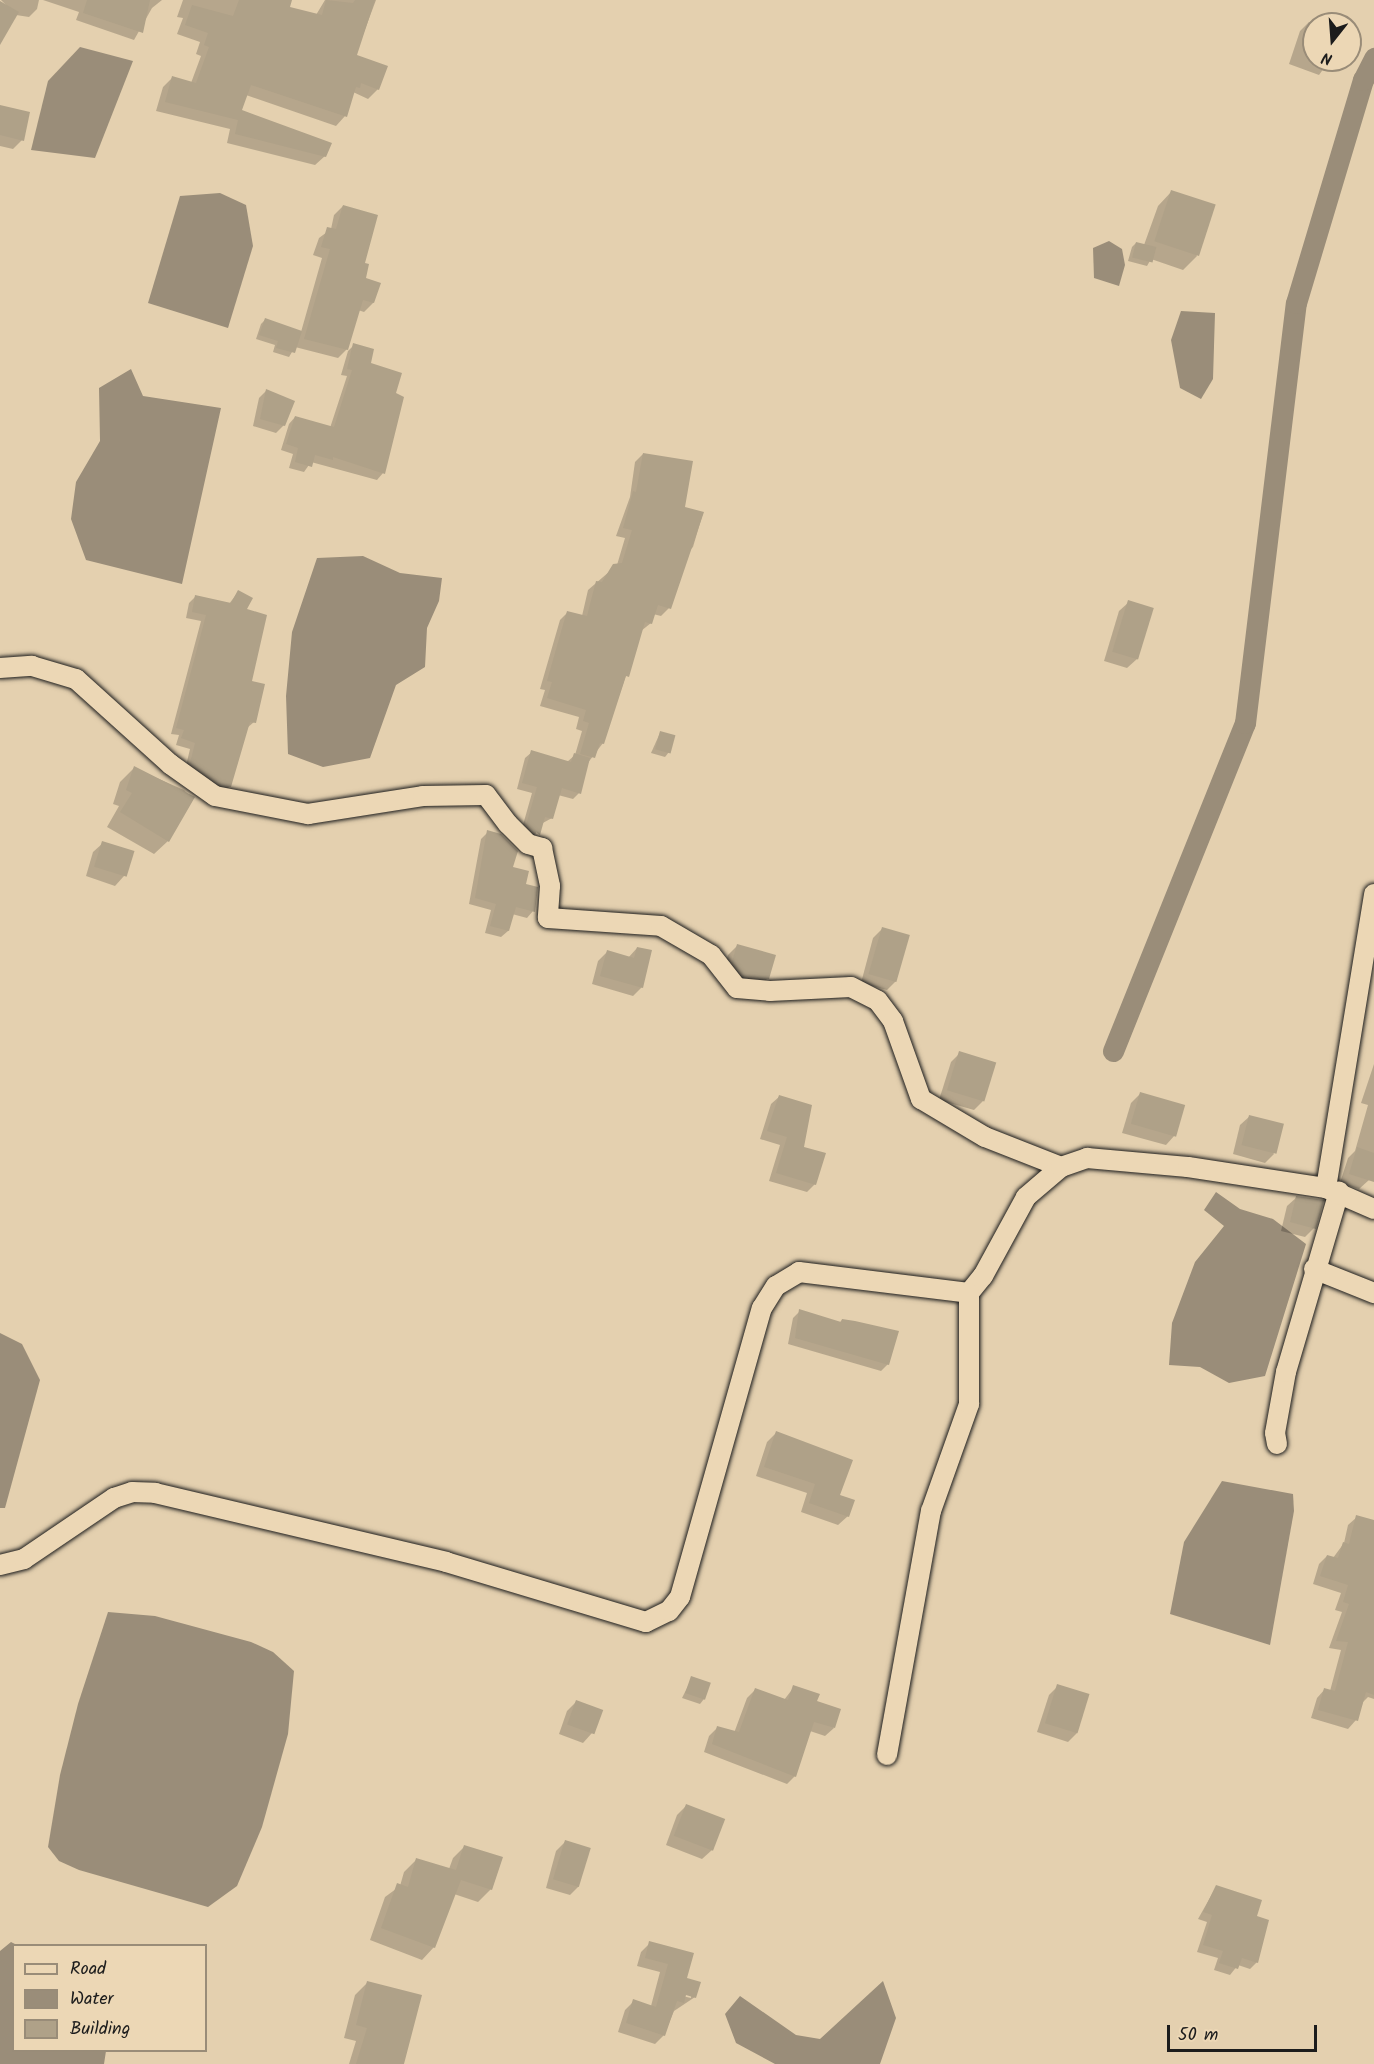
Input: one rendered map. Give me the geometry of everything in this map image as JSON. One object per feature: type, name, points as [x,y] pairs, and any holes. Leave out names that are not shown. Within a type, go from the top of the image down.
[{"type":"street","points":[[0,668],[32,666],[76,679],[170,764],[215,796],[308,813],[423,796],[486,795],[528,844],[542,849],[550,886],[549,918],[661,926],[711,955],[736,988],[770,992],[851,987],[878,1001],[893,1022],[921,1099],[985,1137],[1061,1167]]},
{"type":"street","points":[[1277,1444],[1275,1433],[1286,1371],[1333,1190],[1374,894]]},
{"type":"street","points":[[887,1755],[931,1511],[969,1404],[969,1293],[983,1276],[1026,1197],[1061,1167],[1087,1158],[1188,1167],[1333,1190],[1374,1209]]},
{"type":"street","points":[[1314,1269],[1374,1293]]},
{"type":"street","points":[[0,1565],[24,1559],[114,1498],[132,1492],[155,1493],[446,1562],[646,1622],[669,1611],[680,1597],[762,1308],[776,1286],[799,1272],[969,1293]]},
{"type":"water","points":[[80,47],[133,61],[95,158],[31,150],[48,81]]},
{"type":"water","points":[[220,193],[246,205],[253,246],[228,328],[148,303],[180,196]]},
{"type":"water","points":[[1109,241],[1122,249],[1125,265],[1119,286],[1094,278],[1093,248]]},
{"type":"water","points":[[1181,311],[1215,313],[1213,379],[1201,399],[1180,388],[1171,340]]},
{"type":"water","points":[[131,369],[143,396],[221,408],[182,584],[86,560],[71,519],[76,482],[100,441],[99,388]]},
{"type":"water","points":[[363,556],[400,573],[442,578],[439,601],[427,628],[425,667],[396,685],[370,758],[323,767],[288,754],[286,696],[292,632],[317,558]]},
{"type":"water","points":[[1216,1192],[1240,1209],[1273,1219],[1306,1244],[1265,1376],[1229,1383],[1200,1367],[1169,1365],[1172,1323],[1195,1262],[1224,1226],[1204,1210]]},
{"type":"water","points":[[0,1333],[22,1344],[40,1380],[5,1508],[0,1508]]},
{"type":"water","points":[[1222,1481],[1293,1494],[1294,1511],[1270,1645],[1170,1614],[1184,1542]]},
{"type":"water","points":[[108,1612],[155,1616],[251,1642],[273,1652],[294,1671],[288,1734],[262,1827],[237,1886],[208,1907],[79,1870],[59,1861],[48,1847],[60,1775],[78,1704]]},
{"type":"water","points":[[11,1942],[15,1944],[12,1944],[12,2052],[106,2052],[104,2064],[0,2064],[0,1951]]},
{"type":"water","points":[[883,1981],[896,2018],[880,2064],[775,2064],[736,2043],[725,2014],[740,1996],[796,2035],[820,2039]]},
{"type":"building","points":[[87,0],[150,0],[143,33],[83,13]]},
{"type":"building","points":[[239,0],[292,0],[290,7],[322,15],[326,0],[353,3],[355,0],[375,0],[357,55],[388,66],[379,90],[361,83],[360,88],[356,87],[347,117],[251,85],[242,110],[332,143],[326,157],[235,134],[238,120],[165,102],[172,76],[196,83],[209,47],[204,45],[208,33],[185,25],[192,5],[233,16]]},
{"type":"building","points":[[0,1],[19,12],[0,45]]},
{"type":"building","points":[[0,105],[30,112],[24,141],[0,135]]},
{"type":"building","points":[[1171,190],[1216,205],[1199,256],[1154,241]]},
{"type":"building","points":[[343,205],[378,215],[365,263],[369,264],[366,278],[381,283],[374,303],[363,300],[348,350],[304,339],[330,249],[321,247],[327,227],[336,229]]},
{"type":"building","points":[[1136,242],[1156,247],[1153,263],[1132,258]]},
{"type":"building","points":[[265,318],[302,331],[295,353],[276,348],[278,341],[259,335]]},
{"type":"building","points":[[353,343],[374,349],[371,363],[402,373],[396,393],[404,397],[385,474],[333,457],[333,460],[315,455],[312,467],[295,462],[298,448],[286,444],[295,416],[334,427],[352,370],[347,369]]},
{"type":"building","points":[[266,389],[295,401],[285,426],[260,419]]},
{"type":"building","points":[[643,453],[693,461],[685,507],[704,512],[671,609],[658,605],[652,624],[645,622],[629,677],[626,676],[604,744],[600,743],[595,758],[580,754],[589,723],[583,721],[586,710],[547,698],[552,682],[547,681],[567,611],[587,616],[596,581],[602,582],[613,564],[622,563],[632,530],[623,528],[633,491],[636,492]]},
{"type":"building","points":[[238,590],[253,598],[247,609],[267,615],[252,681],[265,684],[256,723],[250,722],[231,787],[220,785],[190,763],[195,743],[181,738],[184,730],[176,728],[206,615],[192,612],[195,595],[231,603]]},
{"type":"building","points":[[1128,600],[1154,608],[1138,660],[1112,652]]},
{"type":"building","points":[[660,731],[675,735],[671,753],[655,749]]},
{"type":"building","points":[[531,750],[571,762],[574,753],[590,758],[581,794],[562,788],[553,819],[545,817],[540,835],[526,825],[537,787],[522,783]]},
{"type":"building","points":[[134,766],[195,797],[169,842],[120,812],[132,793],[126,790]]},
{"type":"building","points":[[487,830],[501,834],[518,851],[513,867],[529,871],[526,884],[538,887],[535,912],[516,907],[509,931],[490,926],[496,904],[475,898]]},
{"type":"building","points":[[102,841],[135,851],[127,877],[94,867]]},
{"type":"building","points":[[882,927],[910,935],[896,982],[868,974]]},
{"type":"building","points":[[737,944],[776,955],[769,979],[743,976],[732,962]]},
{"type":"building","points":[[637,947],[652,950],[643,988],[600,976],[607,950],[634,958]]},
{"type":"building","points":[[959,1051],[996,1062],[984,1102],[947,1090]]},
{"type":"building","points":[[1140,1092],[1185,1105],[1176,1137],[1131,1124]]},
{"type":"building","points":[[779,1095],[812,1105],[804,1147],[826,1153],[816,1185],[776,1173],[787,1137],[767,1131]]},
{"type":"building","points":[[1249,1115],[1284,1124],[1276,1154],[1242,1145]]},
{"type":"building","points":[[1357,1147],[1374,1153],[1374,1182],[1349,1174]]},
{"type":"building","points":[[1296,1196],[1324,1200],[1316,1229],[1290,1222]]},
{"type":"building","points":[[799,1309],[841,1322],[842,1319],[855,1321],[899,1331],[889,1365],[795,1338]]},
{"type":"building","points":[[776,1431],[853,1460],[840,1495],[855,1500],[849,1517],[809,1503],[815,1484],[764,1467]]},
{"type":"building","points":[[1356,1515],[1374,1520],[1374,1695],[1366,1692],[1358,1721],[1318,1710],[1324,1688],[1335,1691],[1348,1642],[1336,1641],[1349,1604],[1343,1602],[1348,1585],[1320,1576],[1327,1555],[1338,1558],[1343,1542],[1349,1544]]},
{"type":"building","points":[[691,1676],[711,1683],[705,1700],[685,1693]]},
{"type":"building","points":[[1057,1684],[1090,1694],[1078,1733],[1045,1723]]},
{"type":"building","points":[[793,1685],[820,1694],[817,1701],[841,1709],[835,1728],[814,1722],[796,1777],[712,1744],[717,1726],[739,1732],[755,1688],[788,1700]]},
{"type":"building","points":[[576,1700],[603,1710],[594,1734],[567,1724]]},
{"type":"building","points":[[686,1804],[725,1819],[713,1851],[674,1836]]},
{"type":"building","points":[[565,1840],[591,1848],[579,1887],[553,1879]]},
{"type":"building","points":[[464,1845],[503,1857],[492,1890],[461,1880],[435,1948],[381,1928],[397,1883],[408,1887],[416,1858],[456,1870]]},
{"type":"building","points":[[1216,1885],[1262,1900],[1257,1916],[1269,1920],[1258,1963],[1242,1958],[1238,1969],[1219,1963],[1223,1951],[1203,1945],[1212,1915],[1203,1912]]},
{"type":"building","points":[[649,1941],[694,1953],[687,1978],[701,1982],[696,1998],[686,1995],[684,2003],[677,2001],[665,2036],[626,2023],[633,1999],[656,2007],[668,1964],[645,1958]]},
{"type":"building","points":[[367,1981],[422,1995],[404,2064],[356,2064],[367,2028],[356,2025]]},
{"type":"waterway","points":[[1113,1051],[1245,723],[1296,303],[1363,80],[1374,58]]}]
